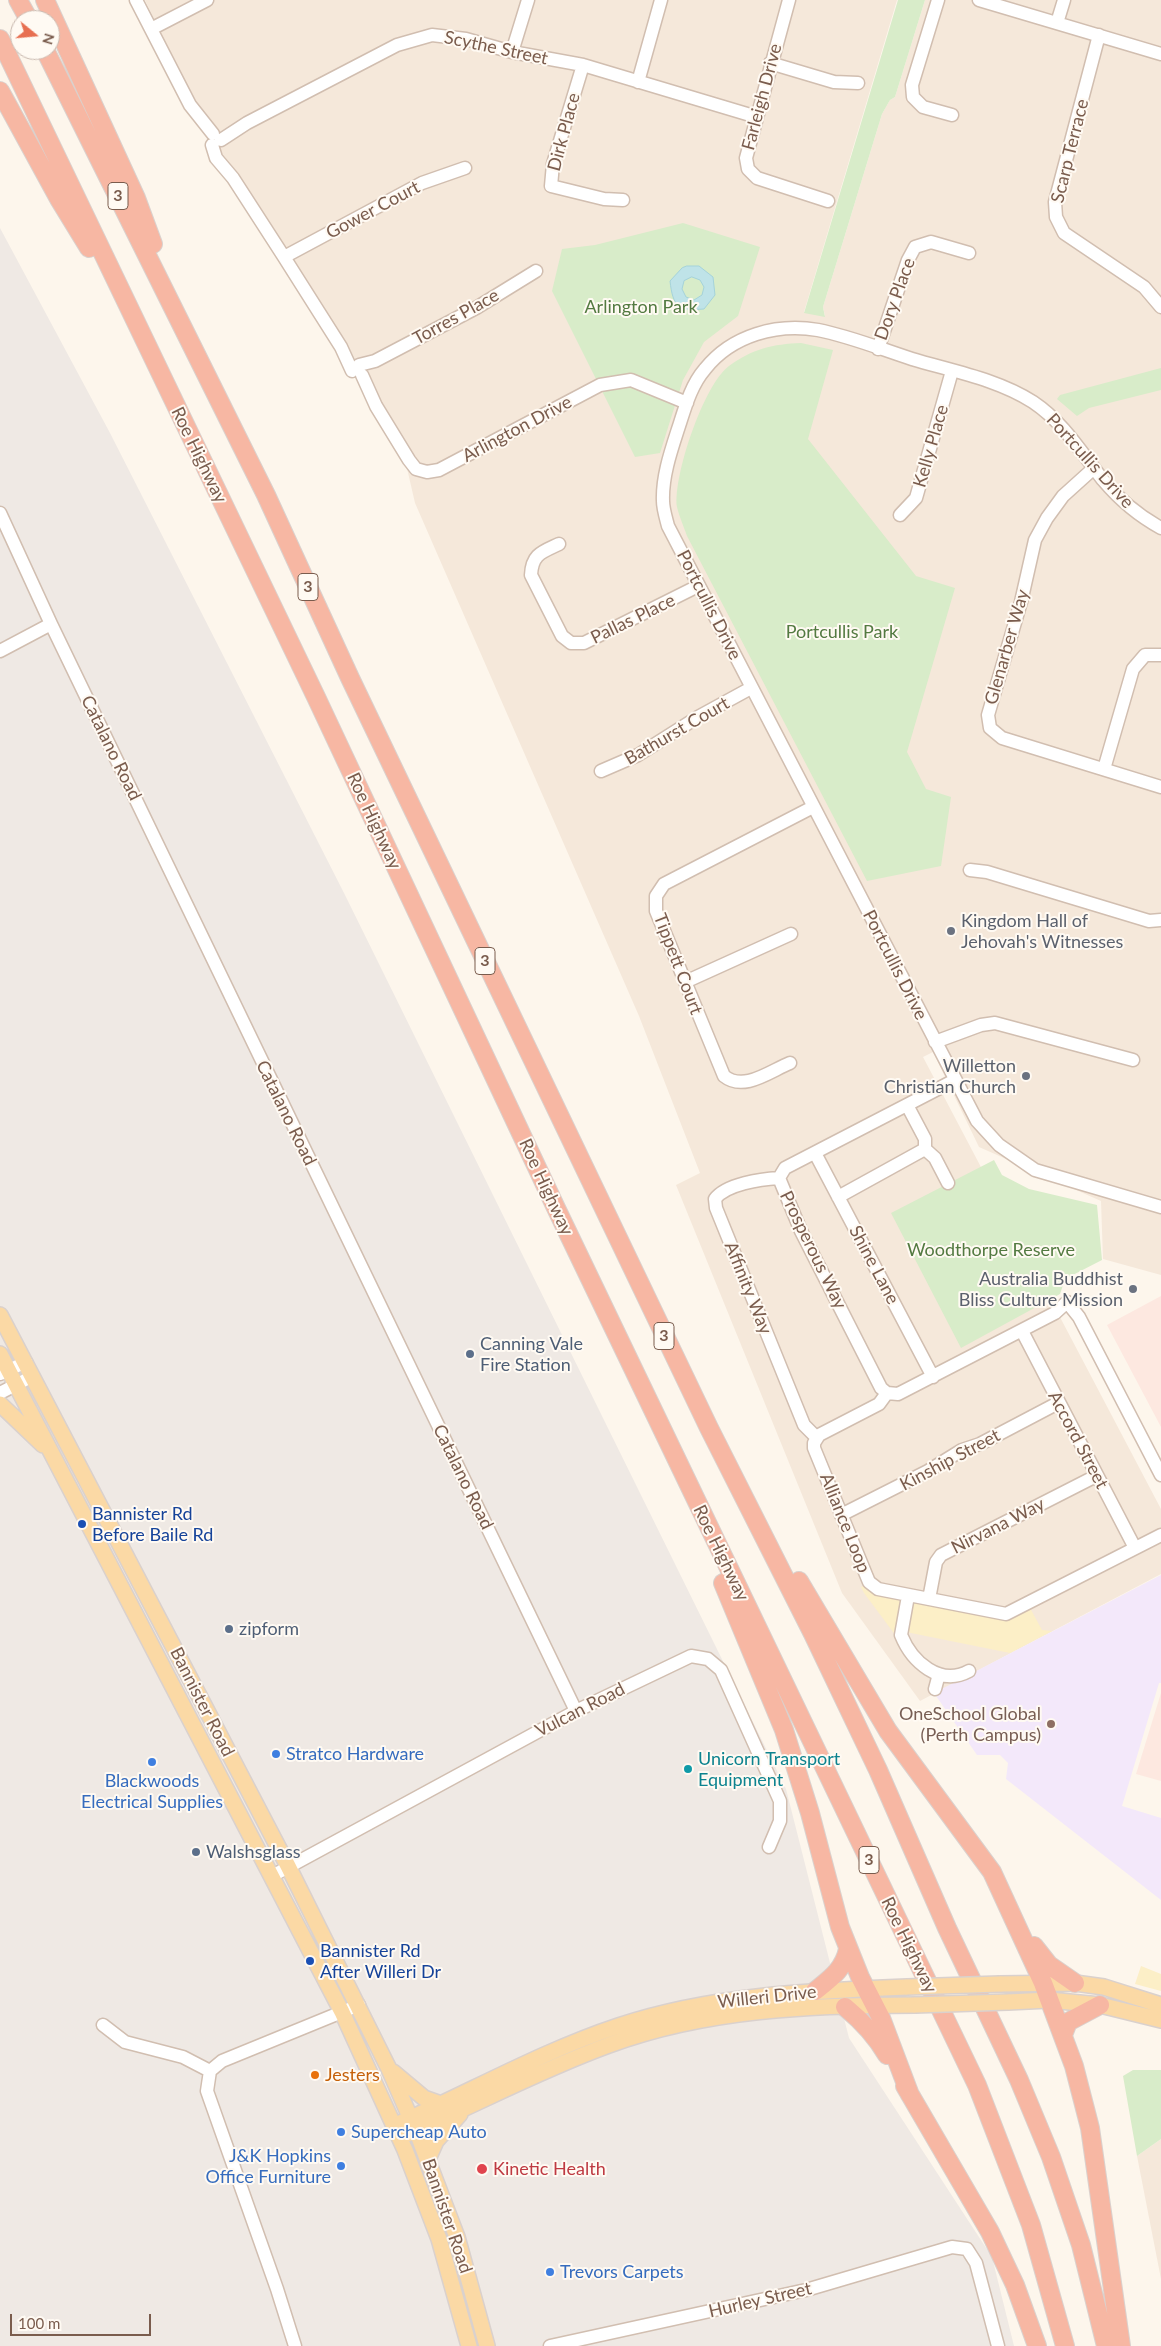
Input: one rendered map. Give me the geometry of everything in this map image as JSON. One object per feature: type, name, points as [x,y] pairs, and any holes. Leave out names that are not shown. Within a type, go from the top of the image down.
[{"type":"highway","points":[[46,0],[136,198],[191,342]]},
{"type":"highway","name":"Roe Highway","points":[[0,39],[316,697],[641,1387],[977,2085],[1031,2225],[1065,2346]]},
{"type":"highway","name":"3","points":[[50,60],[191,342],[708,1428],[808,1625],[878,1770],[947,1928],[1019,2080],[1051,2157],[1081,2245],[1106,2346]]},
{"type":"highway","points":[[0,92],[59,199],[139,329]]},
{"type":"highway","points":[[641,1387],[784,1730],[810,1812],[828,1888],[848,1948],[910,2095]]},
{"type":"highway","points":[[708,1428],[757,1501],[803,1591],[888,1730],[992,1872],[1018,1926],[1063,2035],[1074,2066],[1090,2128],[1121,2346]]},
{"type":"highway","points":[[1018,1926],[1049,1965],[1075,1983]]},
{"type":"highway","points":[[815,1992],[832,1978],[845,1963],[848,1948]]},
{"type":"highway","points":[[1063,2035],[1068,2022],[1100,2005]]},
{"type":"highway","points":[[845,2007],[862,2021],[880,2042],[984,2219],[1015,2285],[1037,2346]]},
{"type":"main road","name":"Bannister Road","points":[[0,1315],[359,2005],[414,2124],[428,2159],[457,2237],[486,2346]]},
{"type":"main road","name":"Bannister Road","points":[[0,1354],[4,1372],[17,1385],[342,2012],[397,2131],[439,2239],[469,2346]]},
{"type":"main road","points":[[0,1404],[53,1455]]},
{"type":"main road","name":"Willeri Drive","points":[[414,2124],[441,2104],[538,2058],[617,2026],[661,2014],[768,1994],[907,1987],[1075,1983],[1104,1987],[1161,2005]]},
{"type":"main road","name":"Willeri Drive","points":[[397,2131],[466,2108],[609,2045],[664,2028],[735,2014],[845,2007],[1050,2000],[1100,2005],[1161,2020]]},
{"type":"main road","points":[[389,2069],[424,2098],[441,2104]]},
{"type":"main road","points":[[428,2159],[436,2141],[466,2108]]},
{"type":"street","name":"Arlington Drive","points":[[136,0],[190,105],[199,127],[215,139],[233,178],[358,371],[367,396],[376,406],[416,469],[427,472],[439,470],[600,385],[631,380],[687,403]]},
{"type":"street","points":[[151,29],[207,0]]},
{"type":"street","points":[[512,52],[528,0]]},
{"type":"street","points":[[638,82],[661,0]]},
{"type":"street","name":"Farleigh Drive","points":[[789,0],[770,63],[746,158],[748,169],[756,178],[828,201]]},
{"type":"street","points":[[938,0],[912,85],[913,97],[923,106],[952,115]]},
{"type":"street","points":[[979,0],[1161,54]]},
{"type":"street","points":[[1058,23],[1064,0]]},
{"type":"street","name":"Scythe Street","points":[[215,139],[413,39],[432,35],[466,38],[512,52],[583,66],[757,117]]},
{"type":"street","name":"Scarp Terrace","points":[[1099,35],[1055,202],[1056,217],[1064,233],[1144,287],[1161,307]]},
{"type":"street","points":[[770,63],[834,82],[858,82]]},
{"type":"street","name":"Dirk Place","points":[[583,66],[553,164],[551,186],[604,199],[623,200]]},
{"type":"street","name":"Gower Court","points":[[284,257],[422,183],[465,168]]},
{"type":"street","name":"Dory Place","points":[[878,349],[908,260],[915,247],[931,242],[969,253]]},
{"type":"street","name":"Torres Place","points":[[358,371],[476,308],[536,271]]},
{"type":"street","name":"Portcullis Drive","points":[[1161,528],[1130,507],[1094,468],[1056,420],[1032,402],[1007,388],[818,330],[791,328],[766,331],[746,337],[722,352],[699,377],[687,403],[664,480],[662,502],[668,526],[698,586],[977,1121],[999,1146],[1010,1155],[1044,1173],[1161,1207]]},
{"type":"street","name":"Kelly Place","points":[[900,515],[916,498],[952,371]]},
{"type":"street","name":"Glenarber Way","points":[[1094,468],[1063,496],[1047,518],[1035,540],[1021,602],[988,715],[990,728],[1002,738],[1161,787]]},
{"type":"street","name":"Catalano Road","points":[[0,513],[576,1711]]},
{"type":"street","name":"Pallas Place","points":[[559,544],[538,554],[531,563],[531,575],[562,636],[571,643],[584,643],[698,586]]},
{"type":"street","points":[[0,651],[52,624]]},
{"type":"street","points":[[1104,769],[1132,669],[1145,655],[1161,655]]},
{"type":"street","name":"Bathurst Court","points":[[601,771],[638,755],[751,688]]},
{"type":"street","name":"Tippett Court","points":[[790,1063],[744,1083],[730,1080],[720,1069],[656,911],[656,896],[664,884],[813,807]]},
{"type":"street","points":[[970,870],[987,872],[1149,922],[1161,920]]},
{"type":"street","points":[[685,982],[790,934]]},
{"type":"street","points":[[935,1042],[981,1025],[995,1023],[1133,1060]]},
{"type":"street","name":"Prosperous Way","points":[[887,1393],[881,1388],[801,1231],[779,1178],[786,1168],[956,1080]]},
{"type":"street","points":[[838,1197],[922,1153],[925,1149],[925,1139],[907,1105]]},
{"type":"street","points":[[925,1149],[935,1158],[948,1183]]},
{"type":"street","name":"Shine Lane","points":[[815,1153],[933,1377]]},
{"type":"street","name":"Affinity Way","points":[[779,1178],[731,1187],[720,1193],[715,1199],[716,1208],[804,1425],[816,1437]]},
{"type":"street","points":[[816,1437],[879,1404],[887,1393],[898,1394],[933,1377],[1055,1313],[1068,1302],[1079,1317],[1161,1475]]},
{"type":"street","name":"Accord Street","points":[[1022,1331],[1096,1476],[1136,1548]]},
{"type":"street","points":[[4,1372],[26,1362]]},
{"type":"street","points":[[0,1393],[33,1376]]},
{"type":"street","name":"Kinship Street","points":[[841,1515],[928,1471],[962,1450],[980,1444],[1058,1403]]},
{"type":"street","name":"Alliance Loop","points":[[816,1437],[814,1448],[873,1587],[908,1596],[1000,1614],[1011,1614],[1055,1588],[1161,1535]]},
{"type":"street","name":"Nirvana Way","points":[[929,1600],[936,1562],[941,1555],[1096,1476]]},
{"type":"street","points":[[908,1596],[901,1635],[920,1664],[929,1672],[939,1674],[961,1676],[969,1671]]},
{"type":"street","name":"Vulcan Road","points":[[272,1876],[576,1711],[690,1656],[708,1659],[722,1670],[780,1800],[780,1821],[769,1847]]},
{"type":"street","points":[[935,1689],[939,1674]]},
{"type":"street","points":[[295,2346],[277,2288],[207,2091],[210,2071],[222,2061],[359,2005]]},
{"type":"street","points":[[103,2025],[126,2042],[183,2057],[210,2071]]},
{"type":"street","name":"Hurley Street","points":[[550,2346],[806,2290],[952,2246],[967,2249],[976,2263],[998,2346]]},
{"type":"shaded area","points":[[145,0],[897,0],[804,312],[825,316],[823,307],[882,114],[890,100],[895,97],[925,0],[1161,0],[1161,1275],[1103,1259],[1101,1201],[979,1147],[933,1052],[923,1057],[1161,1509],[1161,1574],[920,1701],[842,1593],[676,1185],[700,1173],[639,1016],[415,503],[406,464],[350,360],[236,190]]},
{"type":"shaded area","points":[[0,228],[110,433],[344,893],[786,1789],[849,2038],[992,2257],[1014,2346],[0,2346]]},
{"type":"shaded area","points":[[1161,1296],[1161,1427],[1107,1325]]},
{"type":"shaded area","name":"OneSchool Global (Perth Campus)","points":[[1161,1575],[1161,1683],[1159,1683],[1122,1806],[1161,1818],[1161,1900],[1006,1779],[1008,1763],[1000,1755],[977,1755],[934,1693]]},
{"type":"shaded area","points":[[1161,1693],[1161,1781],[1136,1774]]},
{"type":"shaded area","points":[[1161,2139],[1161,2279],[1137,2156]]},
{"type":"green space","points":[[898,0],[925,0],[895,97],[890,100],[882,114],[823,307],[825,317],[804,313]]},
{"type":"green space","name":"Arlington Park","points":[[683,223],[760,247],[738,316],[704,342],[683,380],[660,453],[635,457],[552,291],[562,249],[595,245]]},
{"type":"green space","name":"Portcullis Park","points":[[801,343],[833,350],[808,439],[916,576],[955,588],[907,752],[926,789],[951,797],[941,866],[867,881],[687,536],[677,507],[680,474],[692,432],[710,391],[719,376],[738,360],[763,348]]},
{"type":"green space","points":[[1161,368],[1161,390],[1089,408],[1077,416],[1057,399],[1060,395]]},
{"type":"green space","name":"Woodthorpe Reserve","points":[[994,1160],[1002,1175],[1029,1189],[1097,1205],[1102,1260],[1065,1279],[1060,1294],[961,1348],[891,1213]]},
{"type":"green space","points":[[1133,2070],[1161,2070],[1161,2139],[1137,2156],[1123,2076]]},
{"type":"sand","points":[[865,1585],[901,1601],[896,1636],[864,1593],[861,1587]]},
{"type":"sand","points":[[918,1602],[1003,1619],[1030,1608],[1042,1630],[1052,1631],[1010,1653],[906,1632],[913,1603]]},
{"type":"sand","points":[[1141,1966],[1161,1974],[1161,1991],[1135,1984]]},
{"type":"water","points":[[699,266],[713,277],[715,295],[704,309],[683,308],[675,302],[670,281],[682,268]],"holes":[[[692,277],[700,280],[704,287],[702,295],[694,300],[686,297],[682,289],[684,281]]]},
{"type":"place","name":"Kingdom Hall of Jehovah's Witnesses","points":[[951,931]]},
{"type":"place","name":"Willetton Christian Church","points":[[1026,1076]]},
{"type":"place","name":"Australia Buddhist Bliss Culture Mission","points":[[1133,1289]]},
{"type":"place","name":"Canning Vale Fire Station","points":[[470,1354]]},
{"type":"place","name":"Bannister Rd Before Baile Rd","points":[[82,1524]]},
{"type":"place","name":"zipform","points":[[229,1629]]},
{"type":"place","name":"OneSchool Global (Perth Campus)","points":[[1051,1724]]},
{"type":"place","name":"Stratco Hardware","points":[[276,1754]]},
{"type":"place","name":"Blackwoods Electrical Supplies","points":[[152,1762]]},
{"type":"place","name":"Unicorn Transport Equipment","points":[[688,1769]]},
{"type":"place","name":"Walshsglass","points":[[196,1852]]},
{"type":"place","name":"Bannister Rd After Willeri Dr","points":[[310,1961]]},
{"type":"place","name":"Jesters","points":[[315,2075]]},
{"type":"place","name":"Supercheap Auto","points":[[341,2132]]},
{"type":"place","name":"J&K Hopkins Office Furniture","points":[[341,2166]]},
{"type":"place","name":"Kinetic Health","points":[[482,2169]]},
{"type":"place","name":"Trevors Carpets","points":[[550,2272]]}]
